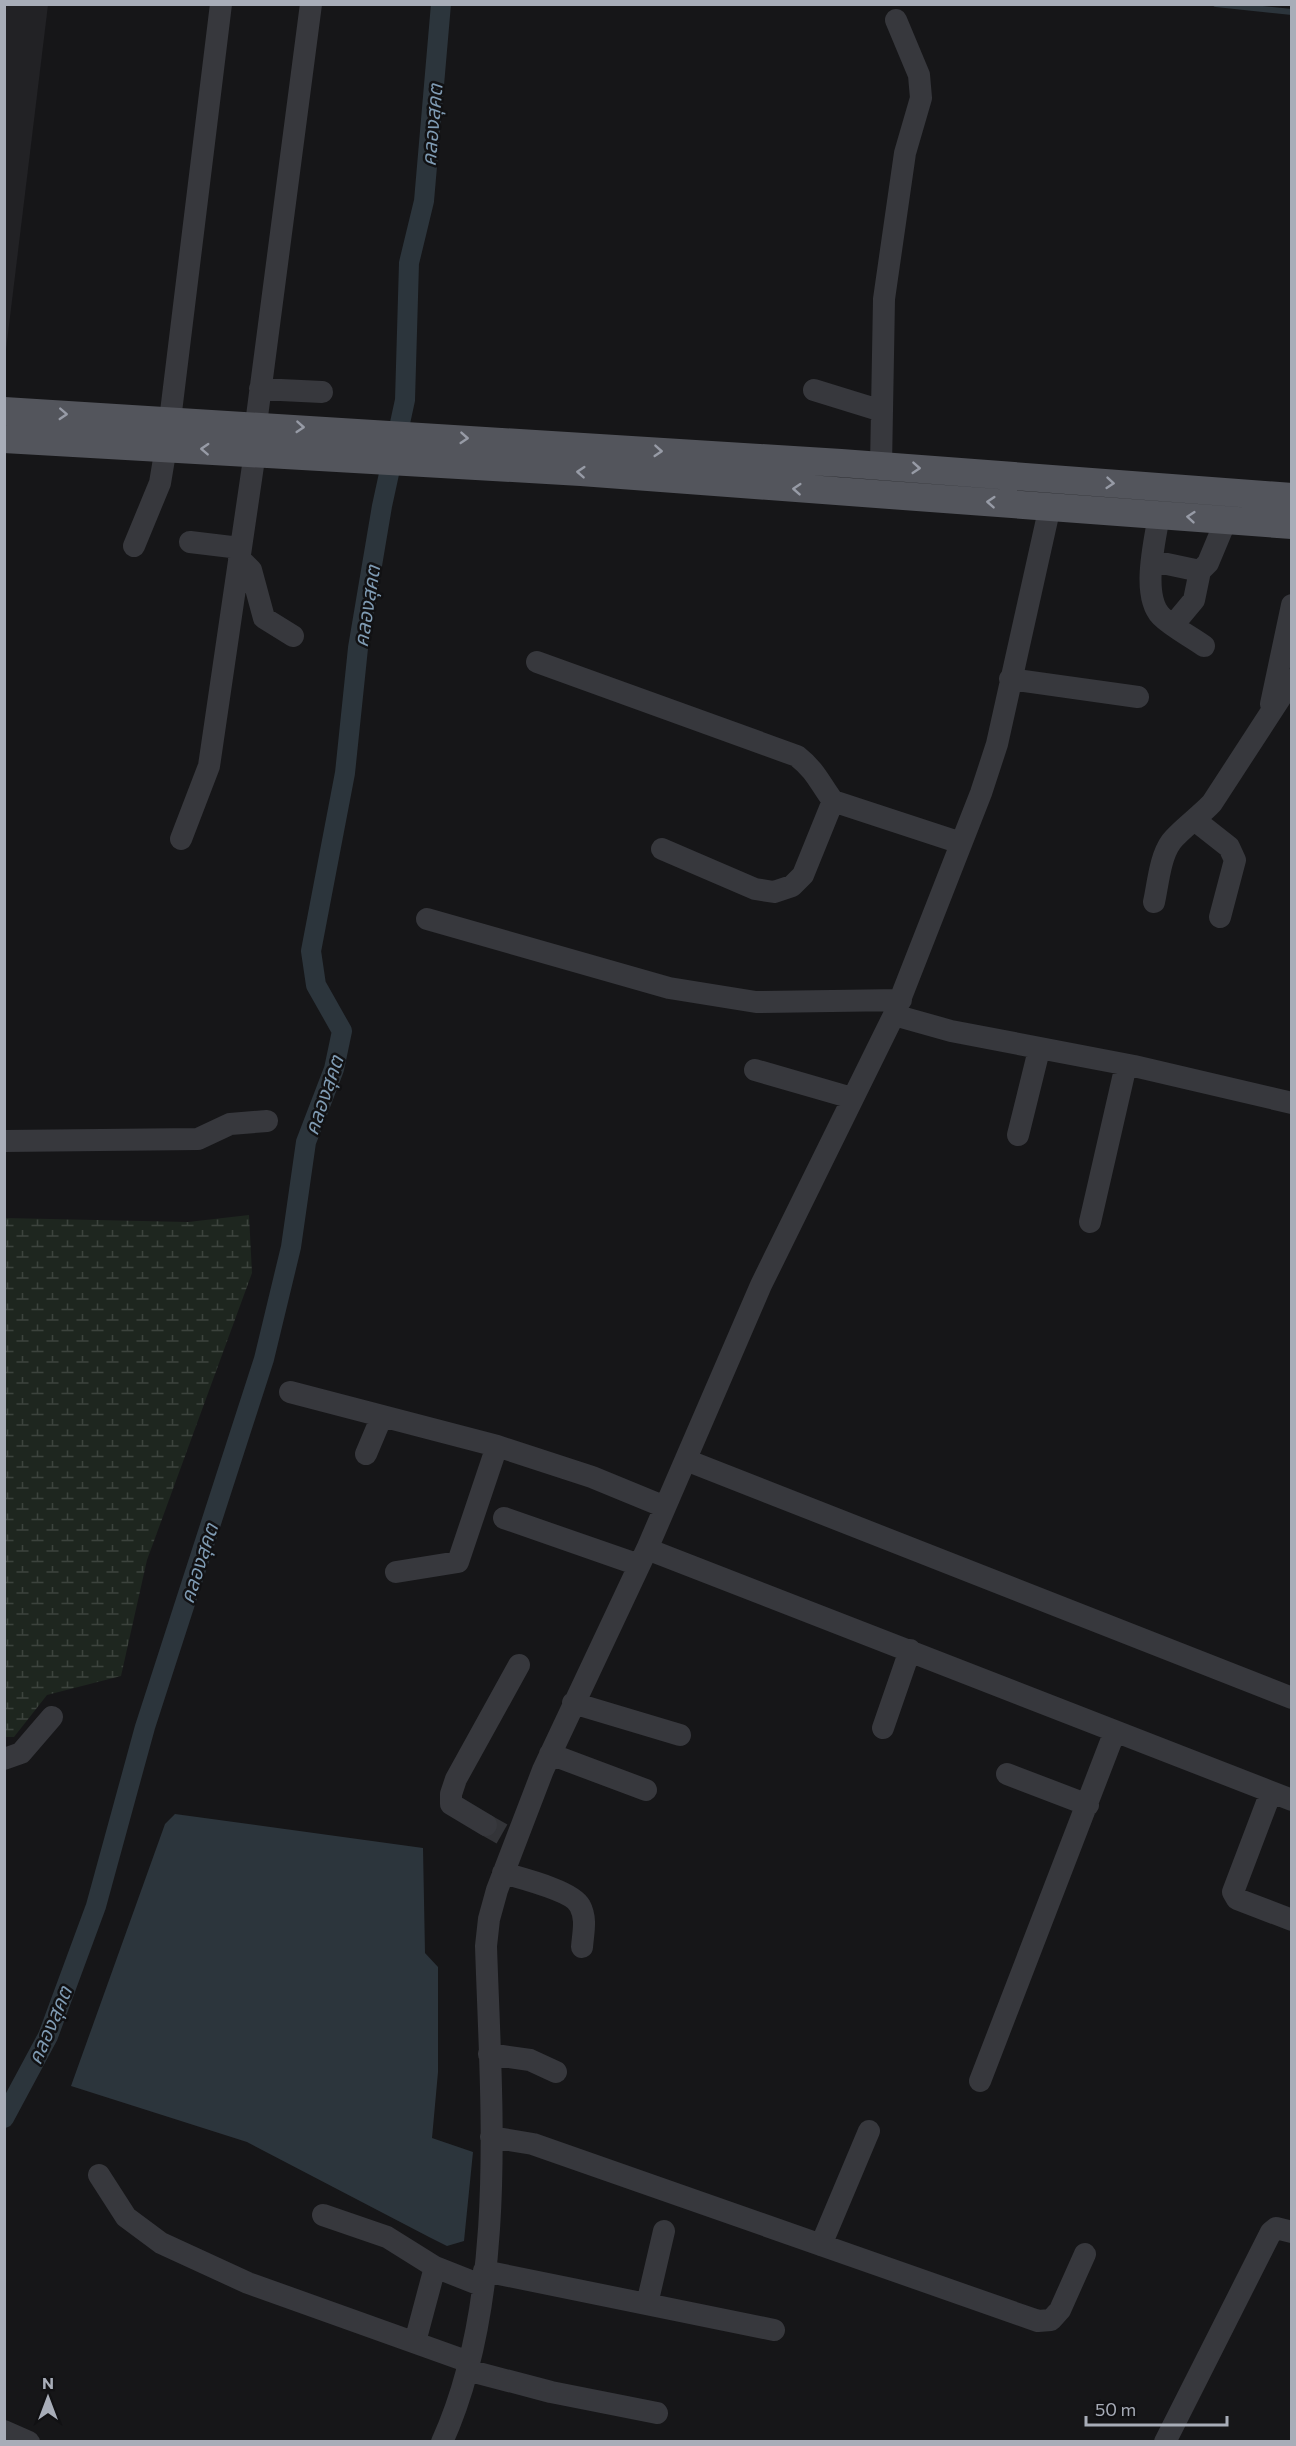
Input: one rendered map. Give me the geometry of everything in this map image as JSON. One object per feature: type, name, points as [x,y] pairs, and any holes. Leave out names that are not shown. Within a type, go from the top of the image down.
[{"type":"main road","points":[[4,411],[170,420],[255,438],[369,445],[405,434],[1054,478],[1292,497]]},
{"type":"main road","points":[[4,439],[166,447],[255,438]]},
{"type":"main road","points":[[369,445],[403,462],[580,472],[1292,525]]},
{"type":"main road","points":[[1050,507],[1054,478]]},
{"type":"street","points":[[170,420],[220,4]]},
{"type":"street","points":[[181,839],[209,766],[240,553],[312,4]]},
{"type":"street","points":[[881,466],[884,299],[904,153],[921,98],[919,75],[896,20]]},
{"type":"street","points":[[260,389],[322,392]]},
{"type":"street","points":[[814,390],[882,411]]},
{"type":"street","points":[[134,546],[160,483],[166,447]]},
{"type":"street","points":[[442,2442],[468,2366],[484,2279],[491,2137],[486,1946],[489,1919],[503,1873],[501,1834],[550,1754],[643,1557],[761,1285],[898,1007],[997,744],[1050,507]]},
{"type":"street","points":[[1159,515],[1150,580],[1154,598],[1160,615],[1204,646]]},
{"type":"street","points":[[1174,624],[1194,600],[1200,572],[1208,563],[1226,520]]},
{"type":"street","points":[[190,542],[240,553],[251,570],[264,618],[281,631],[293,636]]},
{"type":"street","points":[[1153,561],[1200,572]]},
{"type":"street","points":[[1269,712],[1292,606]]},
{"type":"street","points":[[537,662],[797,756],[814,769],[833,801],[961,843]]},
{"type":"street","points":[[1010,679],[1138,697]]},
{"type":"street","points":[[1154,902],[1167,849],[1172,841],[1196,821],[1212,803],[1269,712],[1292,680]]},
{"type":"street","points":[[662,849],[755,889],[774,892],[792,886],[803,875],[833,801]]},
{"type":"street","points":[[1196,821],[1229,847],[1235,860],[1220,917]]},
{"type":"street","points":[[428,919],[669,988],[756,1002],[898,1007],[951,1031],[1039,1050],[1126,1065],[1292,1103]]},
{"type":"street","points":[[1018,1135],[1039,1050]]},
{"type":"street","points":[[1090,1222],[1126,1065]]},
{"type":"street","points":[[755,1070],[852,1098]]},
{"type":"street","points":[[4,1141],[198,1139],[230,1124],[267,1120]]},
{"type":"street","points":[[290,1392],[497,1446],[592,1477],[665,1507]]},
{"type":"street","points":[[366,1454],[382,1416]]},
{"type":"street","points":[[396,1572],[458,1562],[497,1446]]},
{"type":"street","points":[[686,1460],[1292,1698]]},
{"type":"street","points":[[504,1518],[643,1557],[910,1650],[1281,1796],[1233,1892],[1237,1899],[1292,1920]]},
{"type":"street","points":[[883,1728],[910,1650]]},
{"type":"street","points":[[501,1834],[451,1804],[451,1794],[456,1779],[519,1665]]},
{"type":"street","points":[[573,1703],[680,1735]]},
{"type":"street","points":[[4,1758],[21,1753],[52,1717]]},
{"type":"street","points":[[980,2081],[1115,1731]]},
{"type":"street","points":[[550,1754],[646,1790]]},
{"type":"street","points":[[1007,1774],[1088,1805]]},
{"type":"street","points":[[503,1873],[568,1895],[579,1903],[585,1917],[582,1947]]},
{"type":"street","points":[[489,2054],[530,2060],[556,2072]]},
{"type":"street","points":[[821,2245],[869,2131]]},
{"type":"street","points":[[491,2137],[532,2144],[1038,2321],[1051,2320],[1060,2310],[1085,2254]]},
{"type":"street","points":[[99,2175],[126,2217],[160,2243],[248,2283],[415,2342],[468,2366],[551,2392],[657,2413]]},
{"type":"street","points":[[323,2215],[387,2236],[435,2267],[484,2279],[647,2304],[774,2330]]},
{"type":"street","points":[[1165,2442],[1271,2232],[1276,2228],[1292,2232]]},
{"type":"street","points":[[647,2304],[664,2231]]},
{"type":"street","points":[[415,2342],[435,2267]]},
{"type":"street","points":[[4,2431],[29,2442]]},
{"type":"shaded area","points":[[4,5],[48,5],[5,358]]},
{"type":"shaded area","points":[[175,1814],[423,1848],[425,1953],[438,1967],[438,2072],[432,2138],[473,2152],[464,2241],[447,2246],[247,2142],[71,2086],[165,1824]]},
{"type":"green space","points":[[249,1215],[252,1273],[147,1560],[121,1676],[47,1695],[14,1737],[5,1737],[5,1218],[188,1222]]},
{"type":"waterway","name":"คลองสุคต","points":[[4,2118],[48,2036],[96,1906],[145,1727],[264,1359],[291,1247],[306,1142],[334,1069],[342,1031],[316,985],[311,951],[345,773],[358,648],[382,506],[405,400],[409,263],[424,201],[441,4]]},
{"type":"waterway","points":[[1216,4],[1292,12]]},
{"type":"tunnel","points":[[486,1825],[502,1834]]}]
